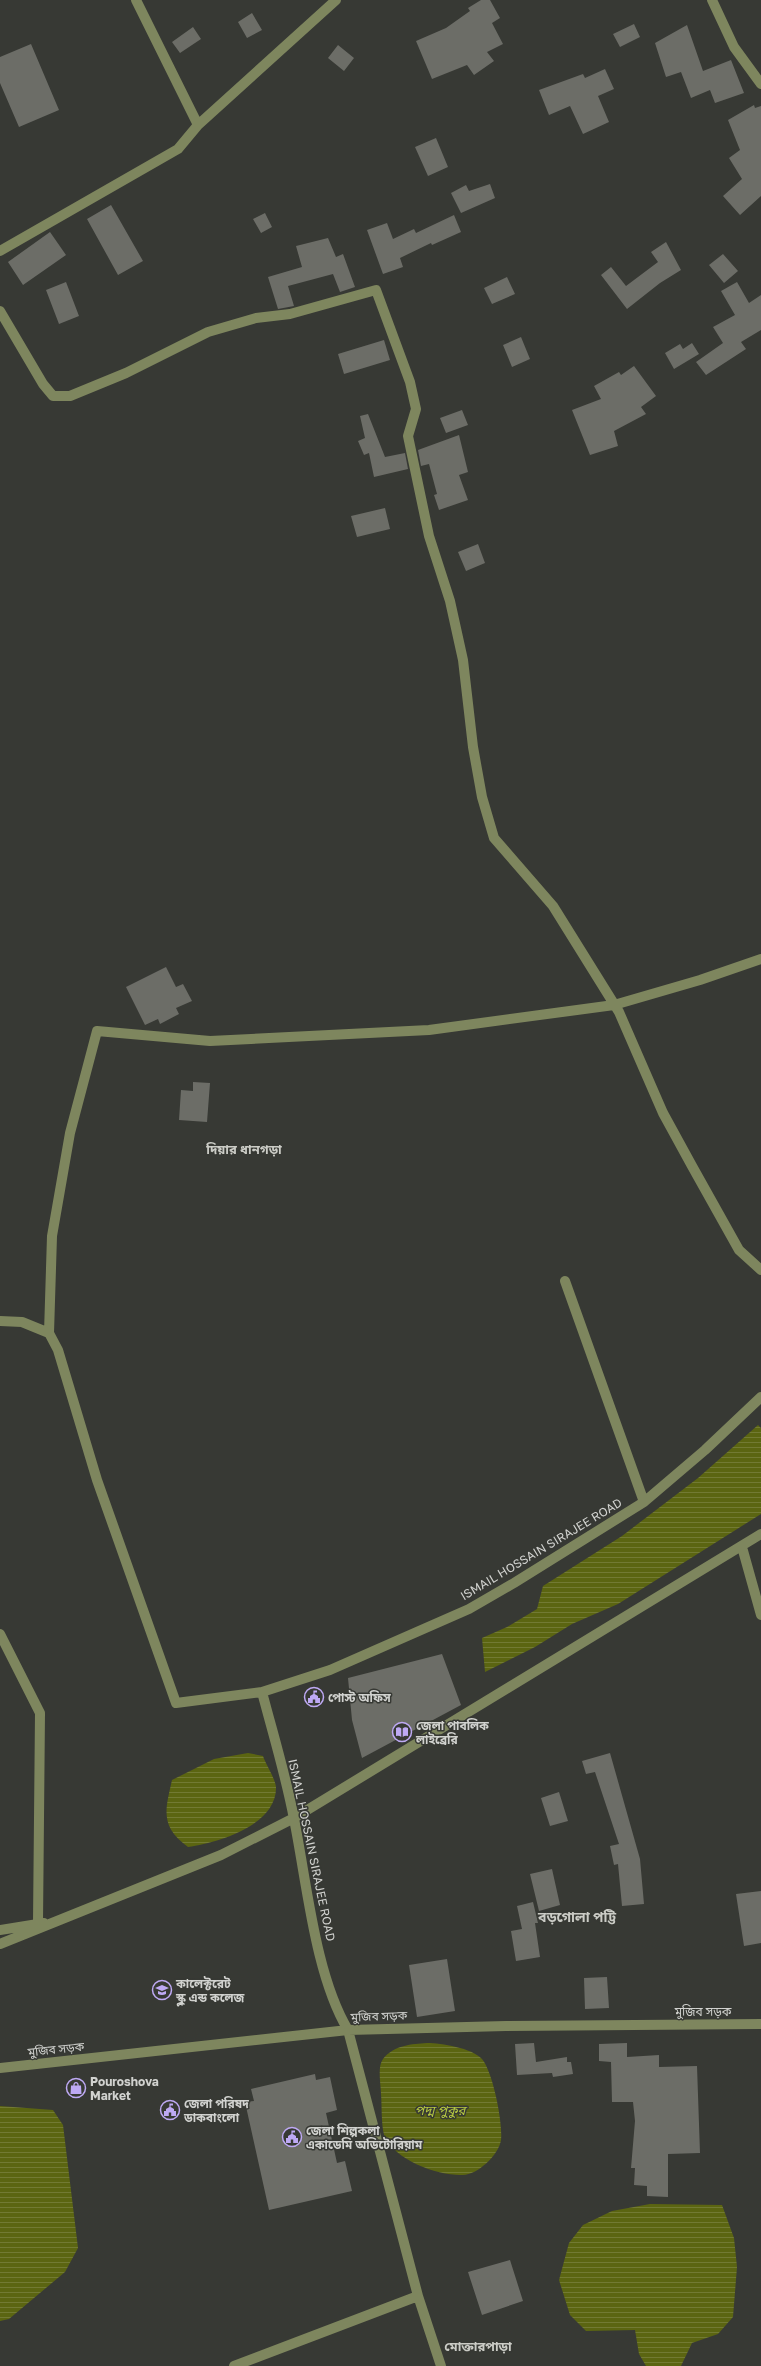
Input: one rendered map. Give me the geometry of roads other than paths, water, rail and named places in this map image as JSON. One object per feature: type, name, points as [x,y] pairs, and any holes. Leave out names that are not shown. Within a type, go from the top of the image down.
[{"type":"street","points":[[136,0],[198,125]]},
{"type":"street","points":[[0,251],[178,150],[198,125],[336,0]]},
{"type":"street","points":[[712,0],[734,47],[761,84]]},
{"type":"street","points":[[0,311],[43,384],[53,396],[70,396],[126,373],[208,332],[256,318],[290,314],[376,290],[410,382],[416,410],[408,436],[429,536],[450,601],[463,660],[473,747],[482,797],[494,838],[553,906],[614,1005],[663,1113],[692,1166],[740,1250],[761,1270]]},
{"type":"street","points":[[262,1692],[176,1703],[97,1480],[58,1350],[49,1333],[52,1236],[70,1133],[97,1031],[210,1041],[429,1030],[614,1005],[700,980],[761,959]]},
{"type":"street","points":[[565,1281],[644,1502]]},
{"type":"street","points":[[0,1321],[22,1322],[49,1333]]},
{"type":"street","name":"ISMAIL HOSSAIN SIRAJEE ROAD","points":[[441,2366],[418,2296],[348,2030],[336,2010],[316,1937],[294,1818],[262,1692],[330,1670],[469,1609],[514,1584],[644,1502],[705,1450],[761,1397]]},
{"type":"street","points":[[0,1944],[63,1920],[221,1855],[294,1818],[742,1547],[761,1534]]},
{"type":"street","points":[[742,1547],[761,1615]]},
{"type":"street","points":[[0,1634],[40,1712],[38,1923]]},
{"type":"street","points":[[0,1930],[63,1920]]},
{"type":"street","name":"মুজিব সড়ক","points":[[0,2068],[348,2030],[506,2026],[761,2024]]},
{"type":"street","points":[[234,2366],[418,2296]]},
{"type":"water","points":[[758,1425],[761,1428],[761,1514],[618,1604],[572,1624],[535,1647],[485,1672],[482,1638],[507,1627],[537,1609],[543,1586],[622,1536],[698,1478]]},
{"type":"water","points":[[248,1753],[263,1756],[275,1783],[276,1787],[274,1800],[267,1812],[257,1822],[244,1830],[215,1841],[188,1847],[173,1832],[167,1817],[172,1780],[214,1759]]},
{"type":"water","name":"পদ্ম পুকুর","points":[[427,2043],[448,2045],[464,2049],[477,2055],[482,2059],[490,2075],[499,2110],[501,2140],[492,2158],[475,2172],[463,2175],[453,2175],[418,2165],[398,2153],[385,2137],[382,2122],[380,2076],[381,2062],[387,2054],[398,2048]]},
{"type":"water","points":[[0,2106],[53,2110],[63,2125],[78,2248],[65,2272],[9,2319],[0,2321]]},
{"type":"water","points":[[650,2204],[722,2205],[734,2238],[737,2267],[733,2317],[718,2334],[692,2343],[681,2366],[646,2366],[639,2354],[635,2330],[586,2331],[570,2315],[559,2280],[569,2243],[583,2225],[612,2211]]},
{"type":"place","name":"পোস্ট অফিস","points":[[314,1697]]},
{"type":"place","name":"জেলা পাবলিক লাইব্রেরি","points":[[402,1732]]},
{"type":"place","name":"কালেক্টরেট স্কুল এন্ড কলেজ","points":[[162,1990]]},
{"type":"place","name":"Pouroshova Market","points":[[76,2088]]},
{"type":"place","name":"জেলা পরিষদ ডাকবাংলো","points":[[170,2110]]},
{"type":"place","name":"জেলা শিল্পকলা একাডেমি অডিটোরিয়াম","points":[[292,2137]]},
{"type":"district","name":"দিয়ার ধানগড়া","points":[[244,1149]]},
{"type":"district","name":"বড়গোলা পট্টি","points":[[577,1916]]},
{"type":"district","name":"মোক্তারপাড়া","points":[[478,2346]]}]
